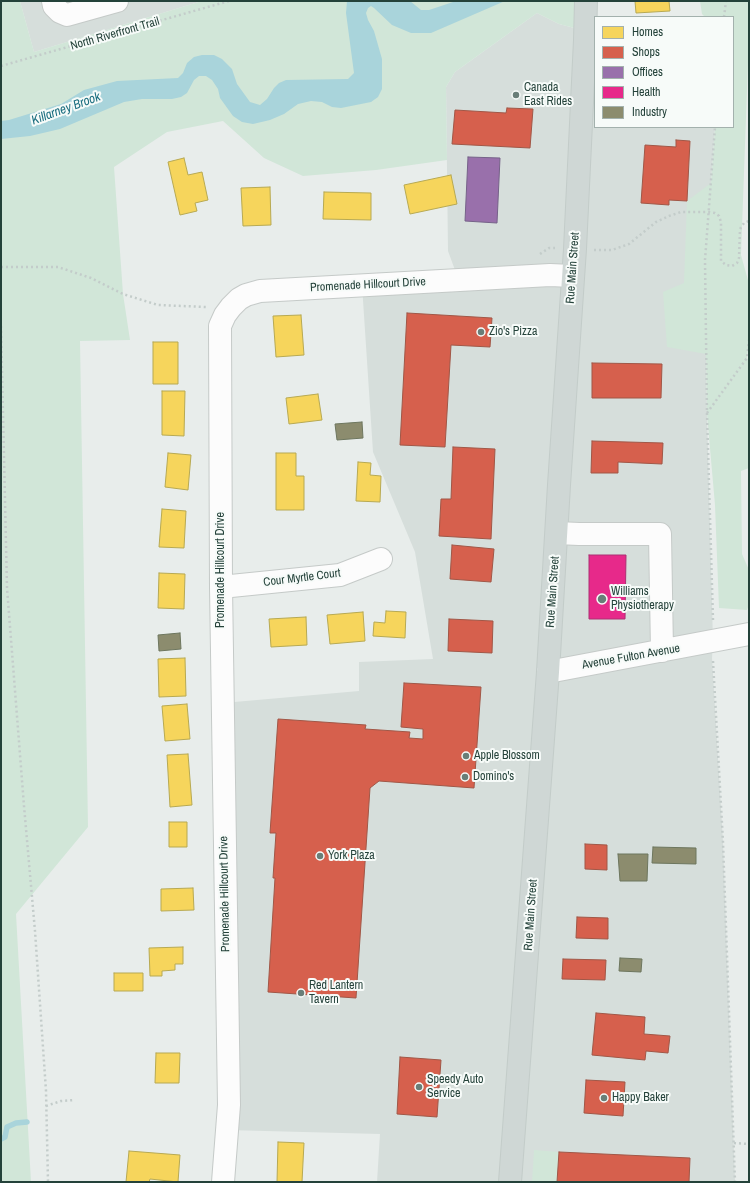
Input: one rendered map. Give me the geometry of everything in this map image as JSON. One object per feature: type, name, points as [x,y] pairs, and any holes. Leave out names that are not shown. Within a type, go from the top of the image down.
[{"type":"main road","name":"Rue Main Street","points":[[510,1182],[557,533],[581,137],[586,1]]},
{"type":"street","points":[[53,1],[54,6],[60,12],[67,15],[117,1]]},
{"type":"street","name":"Promenade Hillcourt Drive","points":[[222,1182],[229,1105],[221,587],[220,326],[230,307],[239,299],[246,295],[260,291],[550,275],[572,276]]},
{"type":"street","points":[[557,533],[660,534],[662,651]]},
{"type":"street","name":"Cour Myrtle Court","points":[[221,587],[340,575],[381,559]]},
{"type":"street","name":"Avenue Fulton Avenue","points":[[548,672],[749,634]]},
{"type":"path","name":"North Riverfront Trail","points":[[1,66],[229,1]]},
{"type":"path","points":[[724,16],[726,1]]},
{"type":"path","points":[[715,128],[705,260],[707,414],[713,642],[723,842],[735,1182]]},
{"type":"path","points":[[598,250],[612,250],[629,244],[656,222],[669,216],[681,212],[709,212],[715,213],[719,216],[721,222],[720,258],[723,263],[729,266],[735,265],[739,261],[740,229],[744,223],[749,221]]},
{"type":"path","points":[[1,326],[7,588],[35,931],[46,1106],[48,1182]]},
{"type":"path","points":[[707,414],[747,358],[749,340]]},
{"type":"path","points":[[46,1106],[61,1101],[74,1100]]},
{"type":"path","points":[[734,1143],[749,1144]]},
{"type":"shaded area","points":[[20,1],[202,1],[34,52]]},
{"type":"shaded area","points":[[537,13],[559,24],[586,31],[594,39],[594,128],[715,128],[709,212],[706,354],[707,414],[713,642],[712,658],[723,842],[735,1182],[377,1182],[380,1134],[227,1130],[223,703],[359,691],[359,662],[433,659],[415,552],[373,452],[362,285],[459,281],[448,251],[446,87],[455,72]]},
{"type":"green space","points":[[1,1],[20,1],[34,52],[202,1],[586,1],[586,31],[559,24],[537,13],[455,72],[446,87],[447,160],[376,170],[303,176],[264,158],[223,121],[167,132],[114,167],[123,294],[130,340],[80,341],[88,827],[16,914],[31,1182],[1,1182]]},
{"type":"green space","points":[[700,1],[749,1],[741,255],[749,284],[749,340],[747,358],[749,361],[749,468],[741,471],[742,554],[749,570],[749,604],[747,610],[719,608],[715,505],[707,414],[706,354],[667,347],[663,292],[684,283],[687,201],[711,183],[715,128],[734,128],[734,16],[704,16],[702,14]]},
{"type":"green space","points":[[534,1150],[559,1152],[557,1182],[532,1182]]},
{"type":"water","name":"Killarney Brook","points":[[347,1],[410,1],[421,10],[429,10],[456,1],[505,1],[431,33],[411,33],[392,25],[371,6],[368,8],[366,13],[374,31],[382,59],[382,89],[378,97],[371,102],[341,108],[332,107],[322,102],[311,101],[298,104],[284,114],[270,120],[253,124],[242,122],[233,116],[220,98],[218,89],[212,80],[206,76],[199,76],[194,80],[187,93],[181,97],[172,99],[142,99],[124,102],[60,129],[30,136],[1,139],[1,121],[9,120],[61,104],[84,90],[117,81],[178,78],[183,73],[187,63],[194,57],[202,55],[214,55],[222,59],[232,69],[237,84],[250,102],[260,105],[267,99],[279,83],[286,80],[348,79],[354,73],[346,13]]},
{"type":"building: Homes","points":[[635,1],[669,1],[670,11],[636,13]]},
{"type":"building: Homes","points":[[184,158],[188,175],[202,172],[208,200],[195,203],[197,211],[180,215],[168,162]]},
{"type":"building: Homes","points":[[451,175],[457,204],[410,214],[404,185]]},
{"type":"building: Homes","points":[[270,187],[271,225],[243,226],[241,188]]},
{"type":"building: Homes","points":[[324,192],[371,193],[371,220],[323,219]]},
{"type":"building: Homes","points":[[301,315],[304,355],[276,357],[273,316]]},
{"type":"building: Homes","points":[[153,342],[178,342],[178,384],[153,384]]},
{"type":"building: Homes","points":[[162,391],[185,391],[184,436],[162,435]]},
{"type":"building: Homes","points":[[318,394],[322,420],[289,424],[286,398]]},
{"type":"building: Homes","points":[[168,453],[191,455],[188,490],[165,487]]},
{"type":"building: Homes","points":[[276,453],[296,453],[296,476],[304,476],[304,510],[276,510]]},
{"type":"building: Homes","points":[[358,462],[371,463],[370,475],[381,476],[380,502],[356,501]]},
{"type":"building: Homes","points":[[162,509],[186,511],[184,548],[159,547]]},
{"type":"building: Homes","points":[[159,573],[185,574],[184,609],[158,608]]},
{"type":"building: Homes","points":[[386,611],[406,612],[405,638],[373,636],[374,622],[385,623]]},
{"type":"building: Homes","points":[[363,612],[365,641],[330,644],[327,615]]},
{"type":"building: Homes","points":[[306,617],[307,645],[271,647],[269,619]]},
{"type":"building: Homes","points":[[185,658],[186,696],[159,697],[158,659]]},
{"type":"building: Homes","points":[[187,704],[190,739],[165,741],[162,706]]},
{"type":"building: Homes","points":[[188,754],[192,805],[170,807],[167,755]]},
{"type":"building: Homes","points":[[169,822],[187,822],[187,847],[169,847]]},
{"type":"building: Homes","points":[[193,888],[194,910],[161,911],[161,889]]},
{"type":"building: Homes","points":[[183,947],[183,964],[175,964],[175,970],[162,971],[162,976],[150,976],[149,948]]},
{"type":"building: Homes","points":[[114,973],[143,973],[143,991],[114,991]]},
{"type":"building: Homes","points":[[156,1053],[180,1053],[179,1083],[155,1083]]},
{"type":"building: Homes","points":[[278,1142],[304,1143],[302,1182],[277,1182]]},
{"type":"building: Homes","points":[[129,1151],[180,1155],[178,1182],[150,1179],[149,1182],[126,1182]]},
{"type":"building: Shops","points":[[507,108],[533,109],[530,148],[452,144],[455,110],[506,113]]},
{"type":"building: Shops","points":[[676,140],[690,141],[687,201],[669,200],[669,205],[641,203],[645,145],[676,147]]},
{"type":"building: Shops","points":[[407,313],[492,318],[490,347],[451,345],[445,447],[400,445]]},
{"type":"building: Shops","points":[[592,363],[662,364],[661,398],[592,398]]},
{"type":"building: Shops","points":[[592,441],[663,443],[662,464],[618,462],[618,473],[591,473]]},
{"type":"building: Shops","points":[[453,447],[495,449],[491,539],[439,536],[441,499],[451,499]]},
{"type":"building: Shops","points":[[452,545],[494,549],[491,582],[450,579]]},
{"type":"building: Shops","points":[[449,619],[493,621],[492,653],[448,651]]},
{"type":"building: Shops","name":"York Plaza","points":[[404,683],[481,687],[474,788],[379,781],[370,788],[356,998],[268,992],[275,878],[273,878],[276,833],[270,833],[278,719],[366,725],[365,729],[410,732],[409,738],[423,739],[423,729],[401,727]]},
{"type":"building: Shops","points":[[585,844],[607,845],[607,870],[585,869]]},
{"type":"building: Shops","points":[[577,917],[608,918],[608,939],[576,938]]},
{"type":"building: Shops","points":[[563,959],[606,960],[605,980],[562,979]]},
{"type":"building: Shops","points":[[596,1013],[645,1017],[644,1034],[670,1036],[668,1053],[646,1051],[645,1060],[592,1055]]},
{"type":"building: Shops","name":"Speedy Auto Service","points":[[400,1057],[441,1060],[437,1117],[397,1114]]},
{"type":"building: Shops","name":"Happy Baker","points":[[586,1080],[625,1082],[623,1116],[584,1113]]},
{"type":"building: Shops","points":[[559,1152],[690,1158],[689,1182],[557,1182]]},
{"type":"building: Offices","points":[[468,157],[500,158],[497,223],[465,221]]},
{"type":"building: Health","points":[[589,555],[626,555],[625,619],[589,619]]},
{"type":"building: Industry","points":[[362,422],[363,438],[337,440],[335,424]]},
{"type":"building: Industry","points":[[180,633],[181,649],[159,651],[158,635]]},
{"type":"building: Industry","points":[[653,847],[696,848],[696,864],[652,863]]},
{"type":"building: Industry","points":[[618,854],[648,854],[647,881],[620,881]]},
{"type":"building: Industry","points":[[620,958],[642,959],[641,972],[619,971]]},
{"type":"waterway","points":[[1,1139],[5,1137],[7,1127],[16,1123],[27,1122]]},
{"type":"place","name":"Canada East Rides","points":[[516,95]]},
{"type":"place","name":"Zio's Pizza","points":[[481,332]]},
{"type":"place","name":"Williams Physiotherapy","points":[[602,599]]},
{"type":"place","name":"Apple Blossom","points":[[466,756]]},
{"type":"place","name":"Domino's","points":[[465,777]]},
{"type":"place","name":"York Plaza","points":[[320,856]]},
{"type":"place","name":"Red Lantern Tavern","points":[[301,993]]},
{"type":"place","name":"Speedy Auto Service","points":[[419,1087]]},
{"type":"place","name":"Happy Baker","points":[[604,1098]]}]
